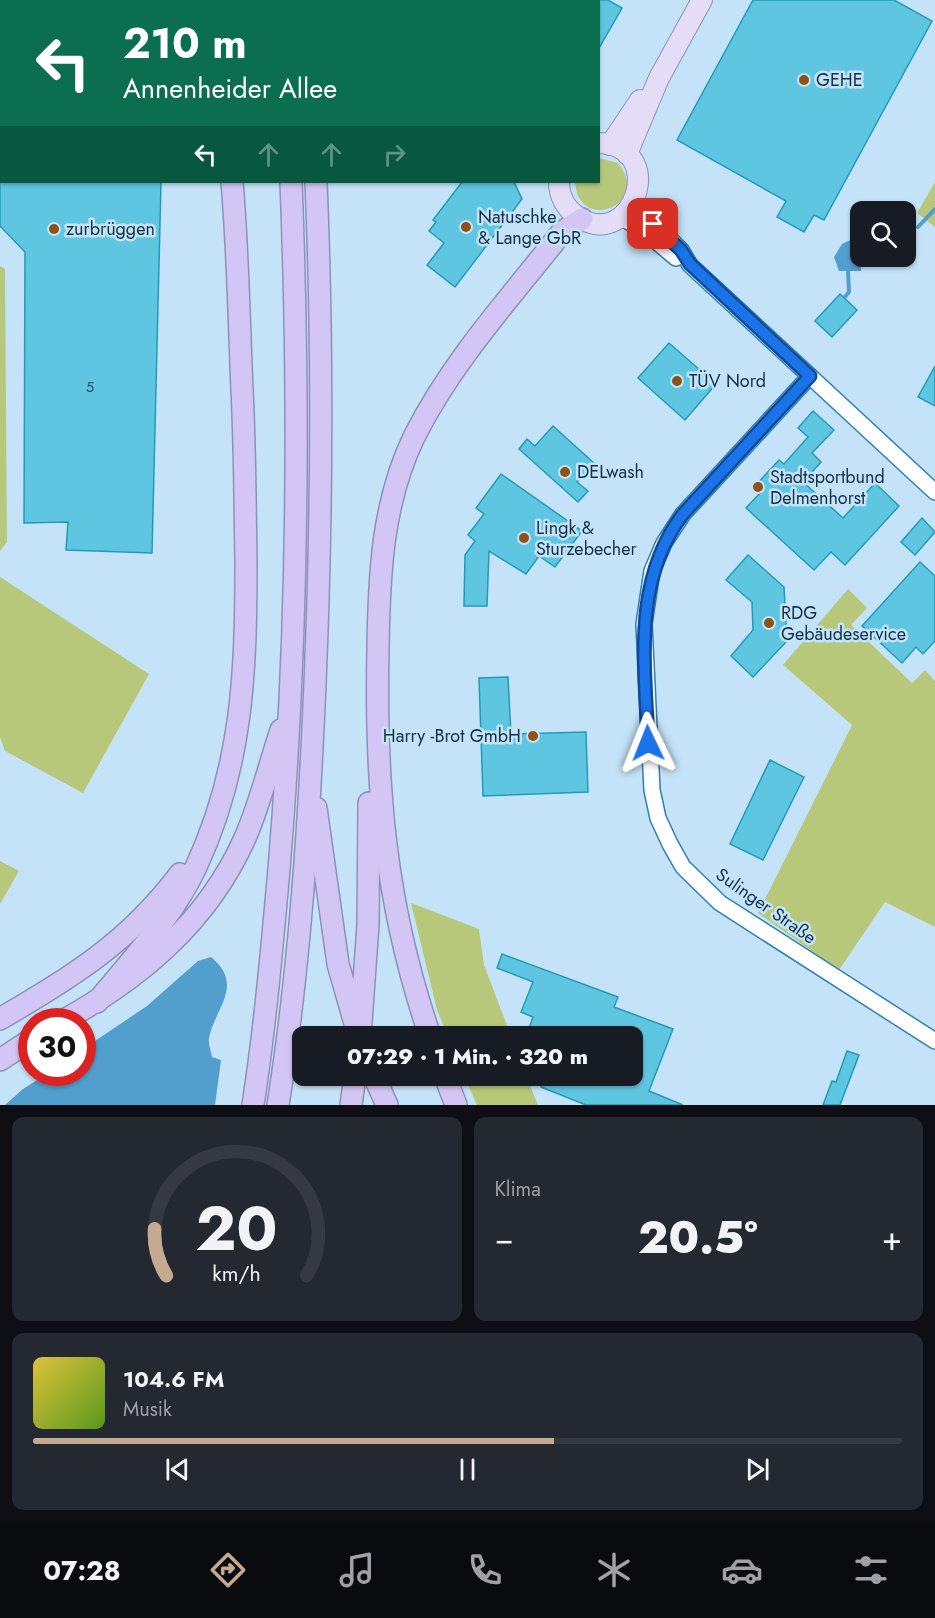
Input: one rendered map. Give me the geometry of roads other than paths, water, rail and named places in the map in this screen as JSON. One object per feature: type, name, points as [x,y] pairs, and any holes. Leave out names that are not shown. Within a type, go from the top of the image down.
[{"type":"highway","points":[[97,1002],[169,913],[183,891],[206,843],[239,729],[246,625],[245,458],[232,183]]},
{"type":"highway","points":[[253,1105],[272,952],[290,700],[297,398],[291,183]]},
{"type":"highway","points":[[278,1105],[295,971],[311,778],[323,381],[316,183]]},
{"type":"highway","points":[[361,1026],[368,925],[368,816],[376,710],[382,550],[395,487],[410,446],[462,358],[562,232],[582,219]]},
{"type":"highway","points":[[86,1008],[133,977],[170,946],[193,922],[228,872],[256,808],[290,700]]},
{"type":"highway","points":[[376,710],[377,763],[385,853],[403,945],[427,1026]]},
{"type":"highway","points":[[311,778],[324,850],[329,917],[338,964],[357,1026]]},
{"type":"highway","points":[[0,1019],[72,977],[117,943],[155,905],[186,866],[215,814]]},
{"type":"highway","points":[[0,1060],[18,1048]]},
{"type":"highway","points":[[351,1105],[354,1086]]},
{"type":"highway","points":[[378,1086],[387,1105]]},
{"type":"highway","points":[[449,1086],[456,1105]]},
{"type":"main road","points":[[559,183],[561,197],[566,206],[582,219],[601,223],[627,210],[639,178],[637,169],[612,147],[659,78],[702,0]]},
{"type":"street","points":[[627,210],[681,250],[690,264],[935,492]]},
{"type":"street","name":"Sulinger Straße","points":[[810,376],[673,526],[656,563],[644,619],[652,790],[658,818],[683,867],[720,903],[935,1041]]},
{"type":"water","points":[[850,240],[850,267],[861,267],[861,271],[839,271],[834,257],[842,244]]},
{"type":"water","points":[[211,957],[221,967],[226,977],[225,997],[209,1038],[212,1057],[221,1060],[215,1105],[5,1105],[28,1086],[96,1086],[96,1040],[147,1006],[198,961]]},
{"type":"waterway","points":[[918,227],[935,209]]},
{"type":"waterway","points":[[844,298],[849,292],[848,271]]},
{"type":"place","name":"GEHE","points":[[804,80]]},
{"type":"place","name":"Natuschke & Lange GbR","points":[[466,227]]},
{"type":"place","name":"zurbrüggen","points":[[54,229]]},
{"type":"place","name":"TÜV Nord","points":[[677,381]]},
{"type":"place","name":"DELwash","points":[[565,472]]},
{"type":"place","name":"Stadtsportbund Delmenhorst","points":[[758,487]]},
{"type":"place","name":"Lingk & Sturzebecher","points":[[524,538]]},
{"type":"place","name":"RDG Gebäudeservice","points":[[769,623]]},
{"type":"place","name":"Harry -Brot GmbH","points":[[533,736]]}]
